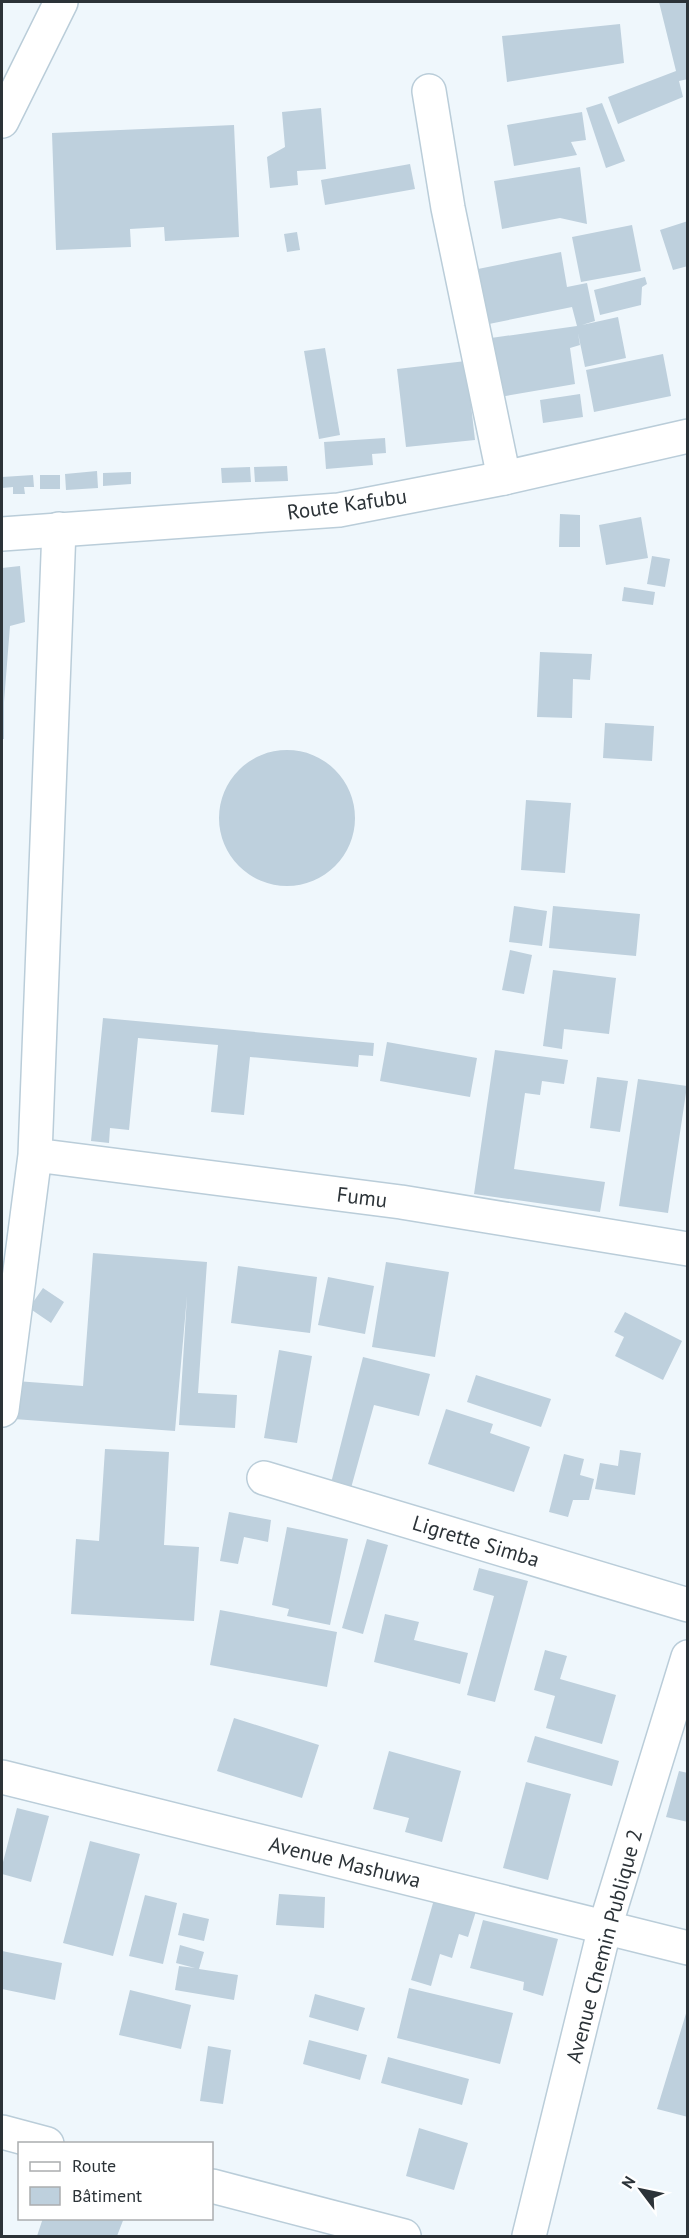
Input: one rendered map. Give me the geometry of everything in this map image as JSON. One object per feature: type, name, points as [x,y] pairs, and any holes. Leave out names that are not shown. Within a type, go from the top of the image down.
[{"type":"street","points":[[2,121],[61,2]]},
{"type":"street","points":[[429,92],[448,208],[504,478]]},
{"type":"street","name":"Route Kafubu","points":[[2,534],[339,510],[686,443]]},
{"type":"street","points":[[2,1410],[35,1155],[60,529]]},
{"type":"street","name":"Fumu","points":[[35,1155],[401,1202],[687,1249]]},
{"type":"street","name":"Ligrette Simba","points":[[264,1478],[687,1605]]},
{"type":"street","name":"Avenue Chemin Publique 2","points":[[529,2236],[605,1927],[687,1657]]},
{"type":"street","name":"Avenue Mashuwa","points":[[2,1777],[687,1948]]},
{"type":"street","points":[[2,2132],[40,2142]]},
{"type":"street","points":[[213,2186],[404,2236]]},
{"type":"building","points":[[659,2],[688,2],[688,79],[679,81],[683,97],[618,124],[608,97],[676,71]]},
{"type":"building","points":[[620,24],[624,63],[507,82],[502,36]]},
{"type":"building","points":[[602,103],[625,161],[606,168],[586,108]]},
{"type":"building","points":[[321,108],[326,169],[297,171],[298,185],[270,188],[267,157],[285,147],[282,112]]},
{"type":"building","points":[[582,112],[586,140],[571,142],[577,155],[514,166],[507,125]]},
{"type":"building","points":[[234,125],[239,237],[165,241],[164,227],[130,229],[131,247],[56,250],[52,133]]},
{"type":"building","points":[[410,164],[415,189],[325,205],[321,180]]},
{"type":"building","points":[[580,167],[587,224],[560,218],[502,229],[494,181]]},
{"type":"building","points":[[688,221],[688,266],[673,270],[660,230]]},
{"type":"building","points":[[632,225],[641,271],[581,282],[572,237]]},
{"type":"building","points":[[297,232],[300,250],[287,252],[284,234]]},
{"type":"building","points":[[561,252],[567,287],[587,283],[595,321],[582,325],[618,317],[626,358],[585,367],[578,333],[580,345],[570,348],[575,384],[494,398],[484,339],[577,326],[572,307],[484,325],[473,270]]},
{"type":"building","points":[[645,277],[647,284],[642,287],[641,305],[600,315],[594,290]]},
{"type":"building","points":[[325,348],[340,435],[319,439],[304,351]]},
{"type":"building","points":[[663,354],[671,396],[594,412],[586,370]]},
{"type":"building","points":[[466,361],[475,440],[406,447],[397,369]]},
{"type":"building","points":[[580,394],[583,417],[543,423],[540,400]]},
{"type":"building","points":[[385,438],[386,453],[372,454],[373,465],[326,469],[324,442]]},
{"type":"building","points":[[287,466],[288,481],[255,482],[254,467]]},
{"type":"building","points":[[250,467],[251,482],[222,483],[221,468]]},
{"type":"building","points":[[97,471],[98,488],[66,490],[65,474]]},
{"type":"building","points":[[131,472],[131,484],[103,486],[103,473]]},
{"type":"building","points":[[33,475],[34,487],[24,487],[25,494],[13,494],[13,487],[2,488],[2,477]]},
{"type":"building","points":[[40,475],[60,475],[60,489],[40,489]]},
{"type":"building","points":[[560,514],[580,515],[580,547],[559,547]]},
{"type":"building","points":[[641,517],[648,558],[606,565],[599,525]]},
{"type":"building","points":[[652,556],[670,559],[665,587],[647,584]]},
{"type":"building","points":[[20,566],[25,622],[10,626],[4,702],[4,739],[2,739],[2,568]]},
{"type":"building","points":[[624,587],[655,592],[653,605],[622,601]]},
{"type":"building","points":[[540,652],[592,654],[590,680],[573,679],[572,718],[537,717]]},
{"type":"building","points":[[605,723],[654,726],[652,761],[603,758]]},
{"type":"building","points":[[287,750],[313,756],[335,770],[349,792],[355,818],[349,844],[335,866],[313,880],[287,886],[261,880],[239,866],[225,844],[219,818],[225,792],[239,770],[261,756]]},
{"type":"building","points":[[526,800],[571,803],[565,873],[521,870]]},
{"type":"building","points":[[514,906],[547,911],[542,946],[509,942]]},
{"type":"building","points":[[553,906],[640,914],[636,956],[549,948]]},
{"type":"building","points":[[510,950],[532,955],[524,994],[502,990]]},
{"type":"building","points":[[553,970],[616,978],[609,1034],[564,1029],[562,1049],[543,1046]]},
{"type":"building","points":[[103,1018],[374,1043],[373,1056],[359,1055],[358,1067],[250,1057],[244,1115],[211,1112],[218,1045],[138,1038],[129,1130],[110,1128],[109,1143],[91,1141]]},
{"type":"building","points":[[387,1042],[477,1058],[470,1097],[380,1081]]},
{"type":"building","points":[[495,1050],[568,1060],[564,1084],[542,1081],[540,1095],[525,1093],[514,1169],[605,1182],[600,1212],[474,1194]]},
{"type":"building","points":[[597,1077],[628,1081],[620,1132],[590,1128]]},
{"type":"building","points":[[638,1079],[687,1086],[668,1213],[619,1206]]},
{"type":"building","points":[[93,1253],[207,1262],[198,1393],[237,1395],[235,1428],[179,1425],[187,1296],[175,1431],[14,1419],[16,1381],[83,1386]]},
{"type":"building","points":[[386,1262],[449,1272],[435,1357],[372,1347]]},
{"type":"building","points":[[238,1266],[317,1277],[310,1333],[231,1323]]},
{"type":"building","points":[[328,1277],[374,1286],[365,1334],[318,1325]]},
{"type":"building","points":[[43,1288],[64,1302],[51,1323],[29,1308]]},
{"type":"building","points":[[625,1312],[682,1341],[663,1380],[615,1356],[624,1337],[614,1332]]},
{"type":"building","points":[[279,1350],[312,1356],[297,1443],[264,1438]]},
{"type":"building","points":[[363,1357],[430,1374],[419,1416],[374,1405],[351,1488],[331,1483]]},
{"type":"building","points":[[476,1375],[551,1399],[541,1427],[467,1402]]},
{"type":"building","points":[[446,1409],[493,1424],[490,1433],[530,1447],[514,1492],[428,1464]]},
{"type":"building","points":[[105,1449],[169,1452],[164,1545],[199,1547],[194,1621],[71,1614],[76,1539],[99,1541]]},
{"type":"building","points":[[620,1450],[641,1453],[635,1495],[595,1489],[600,1463],[618,1466]]},
{"type":"building","points":[[564,1454],[584,1459],[580,1475],[594,1479],[589,1500],[573,1500],[568,1517],[549,1512]]},
{"type":"building","points":[[229,1512],[271,1520],[268,1542],[244,1537],[238,1564],[220,1561]]},
{"type":"building","points":[[287,1527],[348,1539],[330,1625],[287,1616],[289,1609],[272,1605]]},
{"type":"building","points":[[367,1539],[388,1545],[363,1634],[342,1628]]},
{"type":"building","points":[[479,1568],[528,1581],[495,1702],[467,1695],[494,1596],[473,1590]]},
{"type":"building","points":[[220,1610],[337,1632],[327,1687],[210,1665]]},
{"type":"building","points":[[385,1614],[419,1622],[414,1640],[468,1653],[460,1684],[374,1662]]},
{"type":"building","points":[[545,1650],[567,1656],[560,1679],[616,1695],[602,1744],[546,1728],[555,1696],[534,1690]]},
{"type":"building","points":[[234,1718],[319,1745],[302,1798],[217,1771]]},
{"type":"building","points":[[535,1736],[619,1761],[612,1786],[527,1762]]},
{"type":"building","points":[[389,1751],[461,1771],[442,1842],[405,1832],[409,1818],[373,1809]]},
{"type":"building","points":[[679,1771],[688,1773],[688,1822],[666,1817]]},
{"type":"building","points":[[526,1782],[571,1794],[548,1880],[503,1868]]},
{"type":"building","points":[[17,1808],[49,1816],[31,1882],[2,1874]]},
{"type":"building","points":[[90,1841],[140,1854],[113,1956],[63,1943]]},
{"type":"building","points":[[279,1894],[325,1897],[324,1928],[276,1925]]},
{"type":"building","points":[[145,1895],[177,1903],[163,1964],[129,1956]]},
{"type":"building","points":[[435,1896],[477,1908],[468,1937],[459,1934],[452,1958],[440,1954],[431,1986],[411,1980]]},
{"type":"building","points":[[183,1913],[209,1919],[204,1941],[178,1935]]},
{"type":"building","points":[[483,1920],[558,1939],[543,1996],[523,1990],[524,1982],[470,1968]]},
{"type":"building","points":[[180,1945],[204,1952],[199,1969],[238,1975],[234,2000],[175,1990],[179,1966],[195,1968],[176,1963]]},
{"type":"building","points":[[2,1951],[62,1963],[55,2000],[2,1989]]},
{"type":"building","points":[[409,1988],[513,2013],[500,2064],[397,2038]]},
{"type":"building","points":[[130,1990],[191,2005],[181,2049],[119,2035]]},
{"type":"building","points":[[315,1994],[365,2008],[358,2031],[309,2017]]},
{"type":"building","points":[[688,2007],[688,2117],[657,2109]]},
{"type":"building","points":[[309,2040],[367,2055],[360,2080],[303,2064]]},
{"type":"building","points":[[208,2046],[231,2050],[223,2104],[200,2101]]},
{"type":"building","points":[[388,2057],[469,2079],[462,2105],[381,2083]]},
{"type":"building","points":[[419,2128],[468,2143],[454,2190],[406,2176]]},
{"type":"building","points":[[42,2220],[123,2220],[117,2236],[37,2236]]}]
